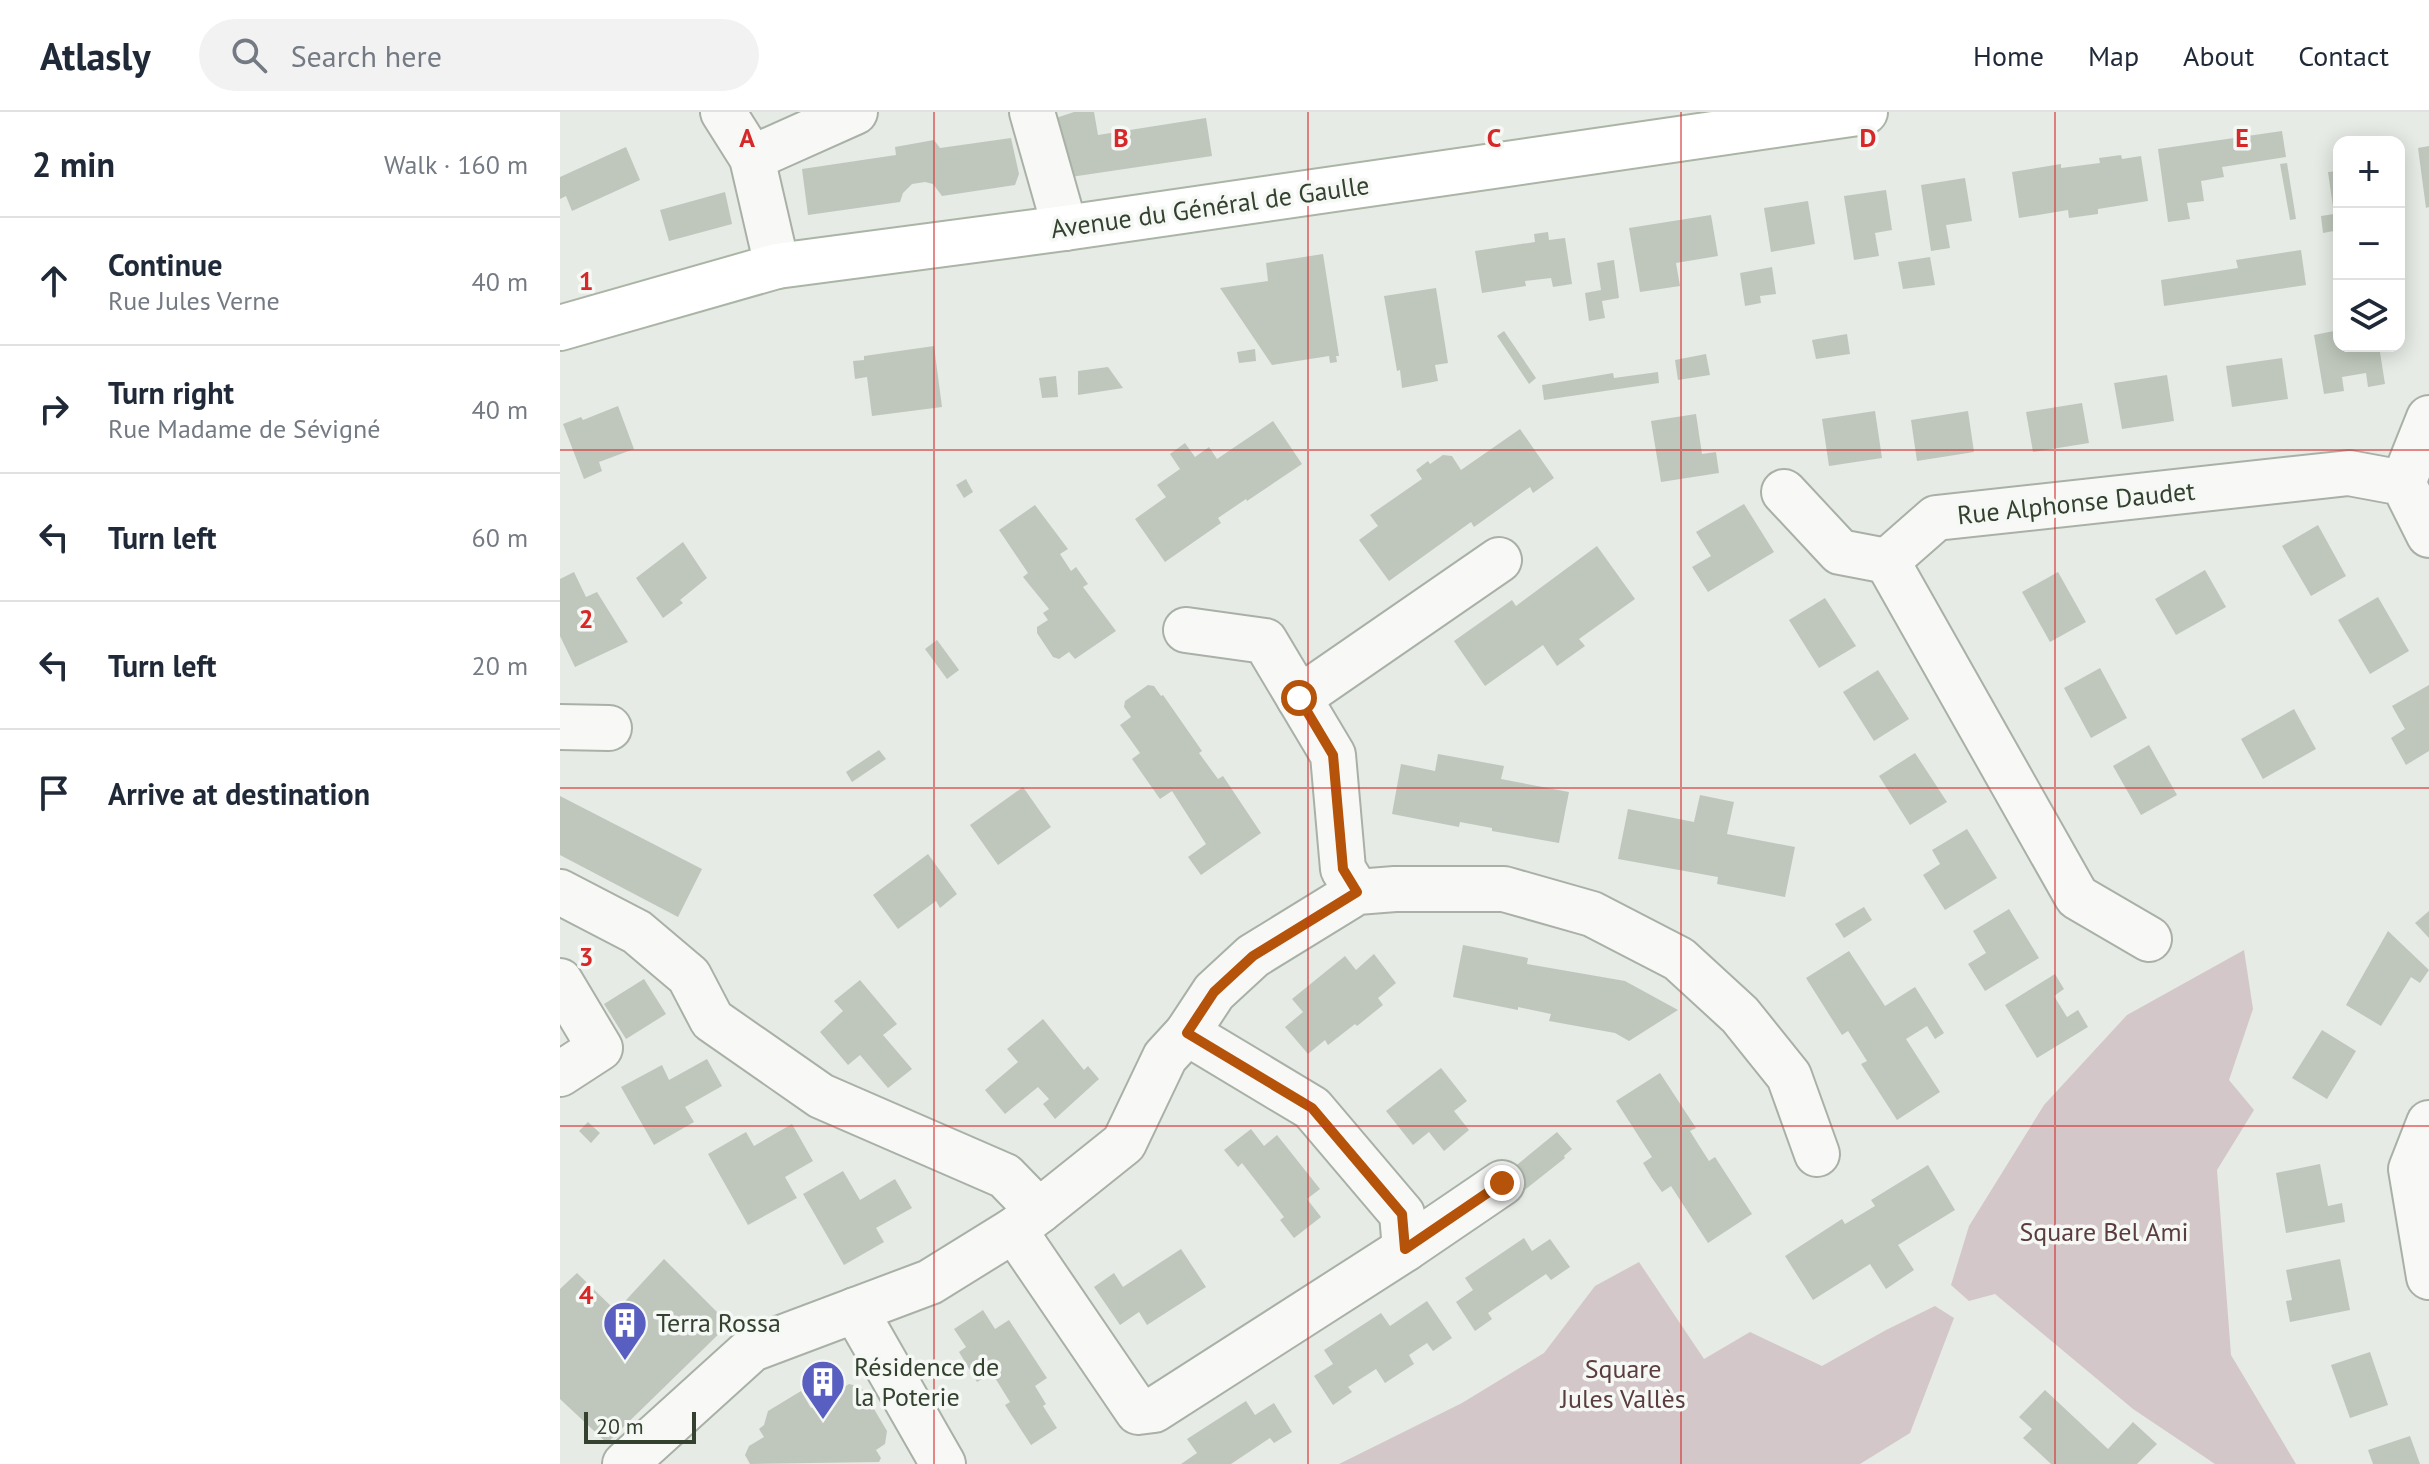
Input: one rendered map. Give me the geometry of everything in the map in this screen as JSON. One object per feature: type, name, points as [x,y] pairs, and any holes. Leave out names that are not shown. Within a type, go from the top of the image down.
[{"type":"main road","name":"Avenue du Général de Gaulle","points":[[560,328],[777,266],[1065,228],[1865,112]]},
{"type":"street","points":[[723,112],[752,158],[777,266]]},
{"type":"street","points":[[752,158],[855,112]]},
{"type":"street","points":[[1032,112],[1065,228]]},
{"type":"street","points":[[2429,418],[2403,483],[2429,535]]},
{"type":"street","name":"Rue Alphonse Daudet","points":[[1887,561],[1936,518],[2349,473],[2403,483]]},
{"type":"street","points":[[1784,492],[1840,552],[1887,561],[2077,897],[2149,939]]},
{"type":"street","points":[[1299,698],[1499,560]]},
{"type":"street","points":[[1186,630],[1265,641],[1333,755],[1343,869],[1357,892]]},
{"type":"street","points":[[560,727],[609,728]]},
{"type":"street","points":[[625,1464],[752,1349],[930,1282],[1027,1220],[1124,1143],[1165,1057],[1187,1033],[1214,992],[1253,956],[1357,892],[1504,889],[1592,914],[1679,959],[1740,1015],[1789,1076],[1817,1154]]},
{"type":"street","points":[[560,892],[637,932],[689,976],[712,1020],[821,1096],[1005,1176],[1027,1220],[1138,1412],[1154,1410],[1502,1183]]},
{"type":"street","points":[[560,981],[600,1048],[560,1074]]},
{"type":"street","points":[[1187,1033],[1312,1108],[1402,1214],[1405,1249]]},
{"type":"street","points":[[2429,1123],[2411,1169],[2429,1277]]},
{"type":"street","points":[[855,1310],[943,1464]]},
{"type":"green space","name":"Square Bel Ami","points":[[2244,950],[2253,1009],[2229,1080],[2254,1110],[2217,1170],[2231,1355],[2296,1464],[2215,1464],[2133,1409],[1995,1294],[1969,1301],[1951,1285],[1969,1226],[2044,1105],[2127,1015]]},
{"type":"green space","name":"Square Jules Vallès","points":[[1639,1262],[1704,1359],[1750,1332],[1822,1366],[1935,1306],[1954,1318],[1910,1433],[1860,1464],[1339,1464],[1462,1403],[1544,1353],[1595,1286]]},
{"type":"building","points":[[1074,112],[1094,112],[1098,135],[1206,118],[1212,156],[1064,178],[1056,118]]},
{"type":"building","points":[[2282,131],[2286,157],[2222,167],[2224,177],[2201,181],[2204,201],[2187,203],[2190,219],[2168,222],[2158,149]]},
{"type":"building","points":[[1011,138],[1019,174],[1015,185],[942,196],[933,184],[925,182],[912,184],[903,193],[900,202],[808,215],[802,169],[896,155],[895,147],[934,140],[940,148]]},
{"type":"building","points":[[2429,146],[2429,207],[2426,208],[2418,148]]},
{"type":"building","points":[[626,147],[640,180],[572,211],[566,196],[560,199],[560,177]]},
{"type":"building","points":[[2121,155],[2122,159],[2141,156],[2148,201],[2098,209],[2098,214],[2069,218],[2068,210],[2019,218],[2012,172],[2061,164],[2061,168],[2100,163],[2099,158]]},
{"type":"building","points":[[2287,163],[2296,219],[2290,220],[2280,164]]},
{"type":"building","points":[[2328,172],[2333,172],[2333,207]]},
{"type":"building","points":[[1965,178],[1972,221],[1946,225],[1950,248],[1931,251],[1921,185]]},
{"type":"building","points":[[1886,190],[1892,230],[1875,233],[1879,256],[1854,260],[1844,196]]},
{"type":"building","points":[[725,192],[732,224],[669,241],[660,210]]},
{"type":"building","points":[[1808,201],[1815,244],[1771,252],[1764,208]]},
{"type":"building","points":[[2333,214],[2333,231],[2323,233],[2321,216]]},
{"type":"building","points":[[1711,215],[1718,256],[1676,263],[1680,286],[1640,292],[1629,228]]},
{"type":"building","points":[[1548,232],[1549,240],[1565,238],[1572,284],[1553,287],[1551,278],[1525,281],[1526,286],[1482,293],[1475,251],[1535,242],[1534,234]]},
{"type":"building","points":[[2301,250],[2306,285],[2164,306],[2161,280],[2238,268],[2236,260]]},
{"type":"building","points":[[1323,254],[1339,356],[1336,356],[1337,362],[1330,363],[1329,356],[1272,365],[1220,288],[1268,281],[1266,263]]},
{"type":"building","points":[[1930,257],[1935,285],[1903,289],[1898,262]]},
{"type":"building","points":[[1614,260],[1619,298],[1602,301],[1605,318],[1589,321],[1585,293],[1601,290],[1597,263]]},
{"type":"building","points":[[1772,267],[1776,294],[1760,296],[1761,303],[1745,306],[1740,273]]},
{"type":"building","points":[[1436,288],[1448,363],[1435,365],[1438,381],[1402,388],[1384,296]]},
{"type":"building","points":[[1504,331],[1536,378],[1529,384],[1497,336]]},
{"type":"building","points":[[2333,331],[2333,352],[2380,352],[2385,384],[2368,387],[2366,373],[2342,377],[2344,391],[2324,394],[2314,335]]},
{"type":"building","points":[[1847,334],[1850,354],[1816,359],[1812,340]]},
{"type":"building","points":[[934,346],[942,407],[872,416],[867,377],[855,379],[853,361],[864,360],[864,356]]},
{"type":"building","points":[[1255,349],[1256,361],[1239,363],[1237,352]]},
{"type":"building","points":[[1706,354],[1710,375],[1678,380],[1675,360]]},
{"type":"building","points":[[2282,358],[2288,399],[2232,407],[2226,366]]},
{"type":"building","points":[[1108,367],[1123,388],[1078,395],[1078,371]]},
{"type":"building","points":[[1658,372],[1659,383],[1544,400],[1542,385],[1613,373],[1614,378]]},
{"type":"building","points":[[2167,375],[2174,421],[2122,429],[2114,383]]},
{"type":"building","points":[[1056,376],[1058,397],[1042,398],[1039,378]]},
{"type":"building","points":[[2082,403],[2089,443],[2033,452],[2026,412]]},
{"type":"building","points":[[618,406],[634,449],[599,462],[602,471],[584,479],[563,424],[581,417],[583,420]]},
{"type":"building","points":[[1875,411],[1882,458],[1829,466],[1822,419]]},
{"type":"building","points":[[1968,411],[1974,452],[1917,461],[1911,420]]},
{"type":"building","points":[[1696,414],[1702,454],[1716,452],[1719,473],[1661,482],[1651,421]]},
{"type":"building","points":[[1273,421],[1302,464],[1218,518],[1221,523],[1165,562],[1135,519],[1166,497],[1157,485],[1180,469],[1170,454],[1185,443],[1195,457],[1209,447],[1217,459]]},
{"type":"building","points":[[1520,429],[1554,478],[1533,493],[1530,487],[1474,527],[1471,522],[1389,581],[1359,540],[1378,526],[1370,515],[1422,479],[1416,470],[1428,461],[1430,464],[1443,455],[1452,456],[1461,470]]},
{"type":"building","points":[[966,479],[973,492],[964,498],[956,485]]},
{"type":"building","points":[[1744,504],[1774,552],[1708,592],[1692,567],[1711,556],[1696,532]]},
{"type":"building","points":[[1035,505],[1068,549],[1060,554],[1071,571],[1076,567],[1088,584],[1083,587],[1116,631],[1075,659],[1069,652],[1059,659],[1053,657],[1037,633],[1037,627],[1048,620],[1043,613],[1049,609],[1023,577],[1028,573],[999,530]]},
{"type":"building","points":[[2318,525],[2346,576],[2311,596],[2282,546]]},
{"type":"building","points":[[683,542],[707,578],[663,618],[636,578]]},
{"type":"building","points":[[1597,546],[1635,599],[1579,639],[1585,646],[1557,666],[1543,645],[1485,686],[1454,641],[1512,600],[1516,606]]},
{"type":"building","points":[[2205,570],[2226,607],[2176,635],[2155,599]]},
{"type":"building","points":[[574,572],[586,597],[597,592],[628,642],[575,667],[560,636],[560,579]]},
{"type":"building","points":[[2058,572],[2086,622],[2050,642],[2022,592]]},
{"type":"building","points":[[2378,597],[2409,651],[2370,674],[2338,620]]},
{"type":"building","points":[[1825,598],[1856,646],[1819,668],[1789,620]]},
{"type":"building","points":[[937,640],[959,670],[947,679],[925,649]]},
{"type":"building","points":[[2100,668],[2127,718],[2091,738],[2064,688]]},
{"type":"building","points":[[1878,670],[1909,719],[1874,741],[1843,692]]},
{"type":"building","points":[[1148,685],[1154,686],[1163,695],[1202,751],[1199,753],[1218,779],[1223,776],[1261,833],[1201,875],[1188,857],[1206,844],[1172,791],[1160,799],[1132,759],[1140,753],[1120,725],[1131,717],[1124,707],[1125,701]]},
{"type":"building","points":[[2429,685],[2429,751],[2406,765],[2391,738],[2405,729],[2392,706]]},
{"type":"building","points":[[2294,709],[2316,749],[2263,779],[2241,739]]},
{"type":"building","points":[[2149,745],[2177,795],[2141,815],[2113,766]]},
{"type":"building","points":[[879,750],[886,759],[852,782],[846,772]]},
{"type":"building","points":[[1915,753],[1947,802],[1910,825],[1879,776]]},
{"type":"building","points":[[1438,754],[1504,766],[1501,779],[1569,792],[1559,843],[1460,822],[1459,827],[1392,814],[1401,764],[1435,771]]},
{"type":"building","points":[[1023,787],[1051,827],[998,865],[970,825]]},
{"type":"building","points":[[1700,795],[1734,802],[1727,834],[1795,847],[1785,897],[1717,884],[1718,877],[1618,859],[1628,809],[1694,822]]},
{"type":"building","points":[[560,796],[702,869],[678,917],[560,855]]},
{"type":"building","points":[[1967,829],[1997,878],[1945,910],[1923,875],[1940,864],[1932,850]]},
{"type":"building","points":[[928,854],[957,894],[940,908],[936,901],[898,929],[873,895]]},
{"type":"building","points":[[1864,907],[1872,920],[1844,938],[1835,924]]},
{"type":"building","points":[[2009,909],[2039,958],[1985,991],[1968,964],[1986,953],[1973,931]]},
{"type":"building","points":[[2429,911],[2429,938],[2415,923]]},
{"type":"building","points":[[2388,931],[2429,970],[2420,983],[2411,977],[2381,1026],[2346,1005]]},
{"type":"building","points":[[1463,945],[1528,958],[1527,964],[1625,981],[1678,1010],[1629,1041],[1615,1033],[1549,1021],[1551,1014],[1453,997]]},
{"type":"building","points":[[1849,951],[1885,1006],[1915,987],[1944,1033],[1935,1039],[1927,1026],[1906,1039],[1940,1092],[1897,1120],[1861,1064],[1867,1061],[1848,1031],[1842,1035],[1806,978]]},
{"type":"building","points":[[1374,954],[1396,983],[1378,998],[1383,1005],[1328,1045],[1325,1040],[1308,1054],[1285,1027],[1303,1012],[1292,999],[1345,956],[1356,970]]},
{"type":"building","points":[[2055,974],[2064,989],[2054,996],[2067,1017],[2078,1010],[2088,1027],[2037,1058],[2005,1005]]},
{"type":"building","points":[[644,979],[666,1014],[626,1039],[604,1004]]},
{"type":"building","points":[[860,980],[897,1024],[883,1035],[912,1069],[888,1088],[860,1055],[848,1065],[820,1032],[843,1011],[834,1001]]},
{"type":"building","points":[[1043,1019],[1084,1070],[1088,1066],[1099,1079],[1055,1119],[1043,1104],[1049,1099],[1038,1087],[1005,1114],[985,1090],[1018,1062],[1007,1049]]},
{"type":"building","points":[[2322,1030],[2356,1051],[2327,1099],[2292,1078]]},
{"type":"building","points":[[707,1059],[722,1086],[685,1107],[694,1122],[654,1145],[621,1087],[662,1065],[669,1080]]},
{"type":"building","points":[[1441,1068],[1467,1101],[1454,1111],[1469,1130],[1444,1151],[1429,1132],[1413,1145],[1386,1111]]},
{"type":"building","points":[[1660,1073],[1696,1128],[1690,1131],[1709,1161],[1715,1157],[1752,1214],[1708,1243],[1671,1186],[1662,1192],[1652,1178],[1643,1163],[1652,1157],[1616,1101]]},
{"type":"building","points":[[588,1122],[600,1133],[591,1143],[579,1131]]},
{"type":"building","points":[[792,1124],[813,1161],[785,1177],[797,1198],[748,1225],[708,1154],[746,1132],[754,1146]]},
{"type":"building","points":[[1251,1129],[1264,1146],[1277,1135],[1320,1189],[1307,1199],[1321,1217],[1294,1238],[1280,1220],[1284,1217],[1242,1163],[1238,1167],[1224,1150]]},
{"type":"building","points":[[1557,1132],[1572,1149],[1522,1192],[1507,1173]]},
{"type":"building","points":[[2320,1164],[2328,1206],[2342,1203],[2345,1222],[2286,1233],[2276,1173]]},
{"type":"building","points":[[1928,1165],[1955,1210],[1898,1245],[1914,1270],[1886,1289],[1870,1264],[1813,1300],[1785,1256],[1842,1219],[1845,1224],[1875,1206],[1871,1200]]},
{"type":"building","points":[[843,1171],[860,1200],[895,1179],[912,1208],[876,1228],[884,1242],[844,1265],[803,1194]]},
{"type":"building","points":[[1524,1238],[1532,1251],[1550,1239],[1570,1267],[1551,1280],[1546,1274],[1488,1313],[1492,1319],[1475,1331],[1456,1302],[1473,1290],[1465,1278]]},
{"type":"building","points":[[1181,1249],[1206,1287],[1147,1325],[1139,1312],[1120,1325],[1094,1287],[1114,1273],[1123,1287]]},
{"type":"building","name":"Terra Rossa","points":[[664,1259],[729,1324],[607,1443],[560,1399],[560,1289],[577,1273],[616,1311]]},
{"type":"building","points":[[2340,1259],[2350,1310],[2290,1322],[2286,1301],[2292,1300],[2286,1270]]},
{"type":"building","points":[[1427,1301],[1452,1338],[1433,1351],[1427,1343],[1409,1355],[1414,1364],[1385,1383],[1376,1369],[1348,1387],[1352,1392],[1333,1405],[1314,1376],[1333,1364],[1324,1350],[1381,1313],[1390,1326]]},
{"type":"building","points":[[983,1310],[995,1329],[1009,1320],[1047,1378],[1035,1386],[1057,1428],[1031,1445],[1005,1405],[1010,1402],[992,1373],[977,1382],[959,1352],[966,1347],[954,1329]]},
{"type":"building","points":[[2370,1352],[2388,1405],[2350,1418],[2331,1365]]},
{"type":"building","points":[[826,1368],[836,1383],[822,1391],[812,1376]]},
{"type":"building","name":"Résidence de la Poterie","points":[[849,1384],[861,1387],[887,1431],[885,1444],[876,1450],[881,1458],[879,1462],[750,1464],[745,1455],[749,1446],[764,1437],[759,1429],[764,1425],[768,1411],[801,1391],[811,1408]]},
{"type":"building","points":[[2045,1390],[2108,1449],[2133,1422],[2157,1444],[2137,1464],[2051,1464],[2023,1438],[2032,1429],[2019,1417]]},
{"type":"building","points":[[1246,1401],[1255,1415],[1274,1403],[1292,1432],[1274,1443],[1270,1438],[1231,1464],[1181,1464],[1197,1453],[1187,1439]]},
{"type":"building","points":[[2410,1436],[2420,1464],[2373,1464],[2368,1450]]},
{"type":"place","name":"Terra Rossa","points":[[625,1362]]},
{"type":"place","name":"Résidence de la Poterie","points":[[823,1421]]},
{"type":"route","points":[[1299,698],[1333,755],[1343,869],[1357,892],[1253,956],[1214,992],[1187,1033],[1312,1108],[1402,1214],[1405,1249],[1502,1183]]}]
